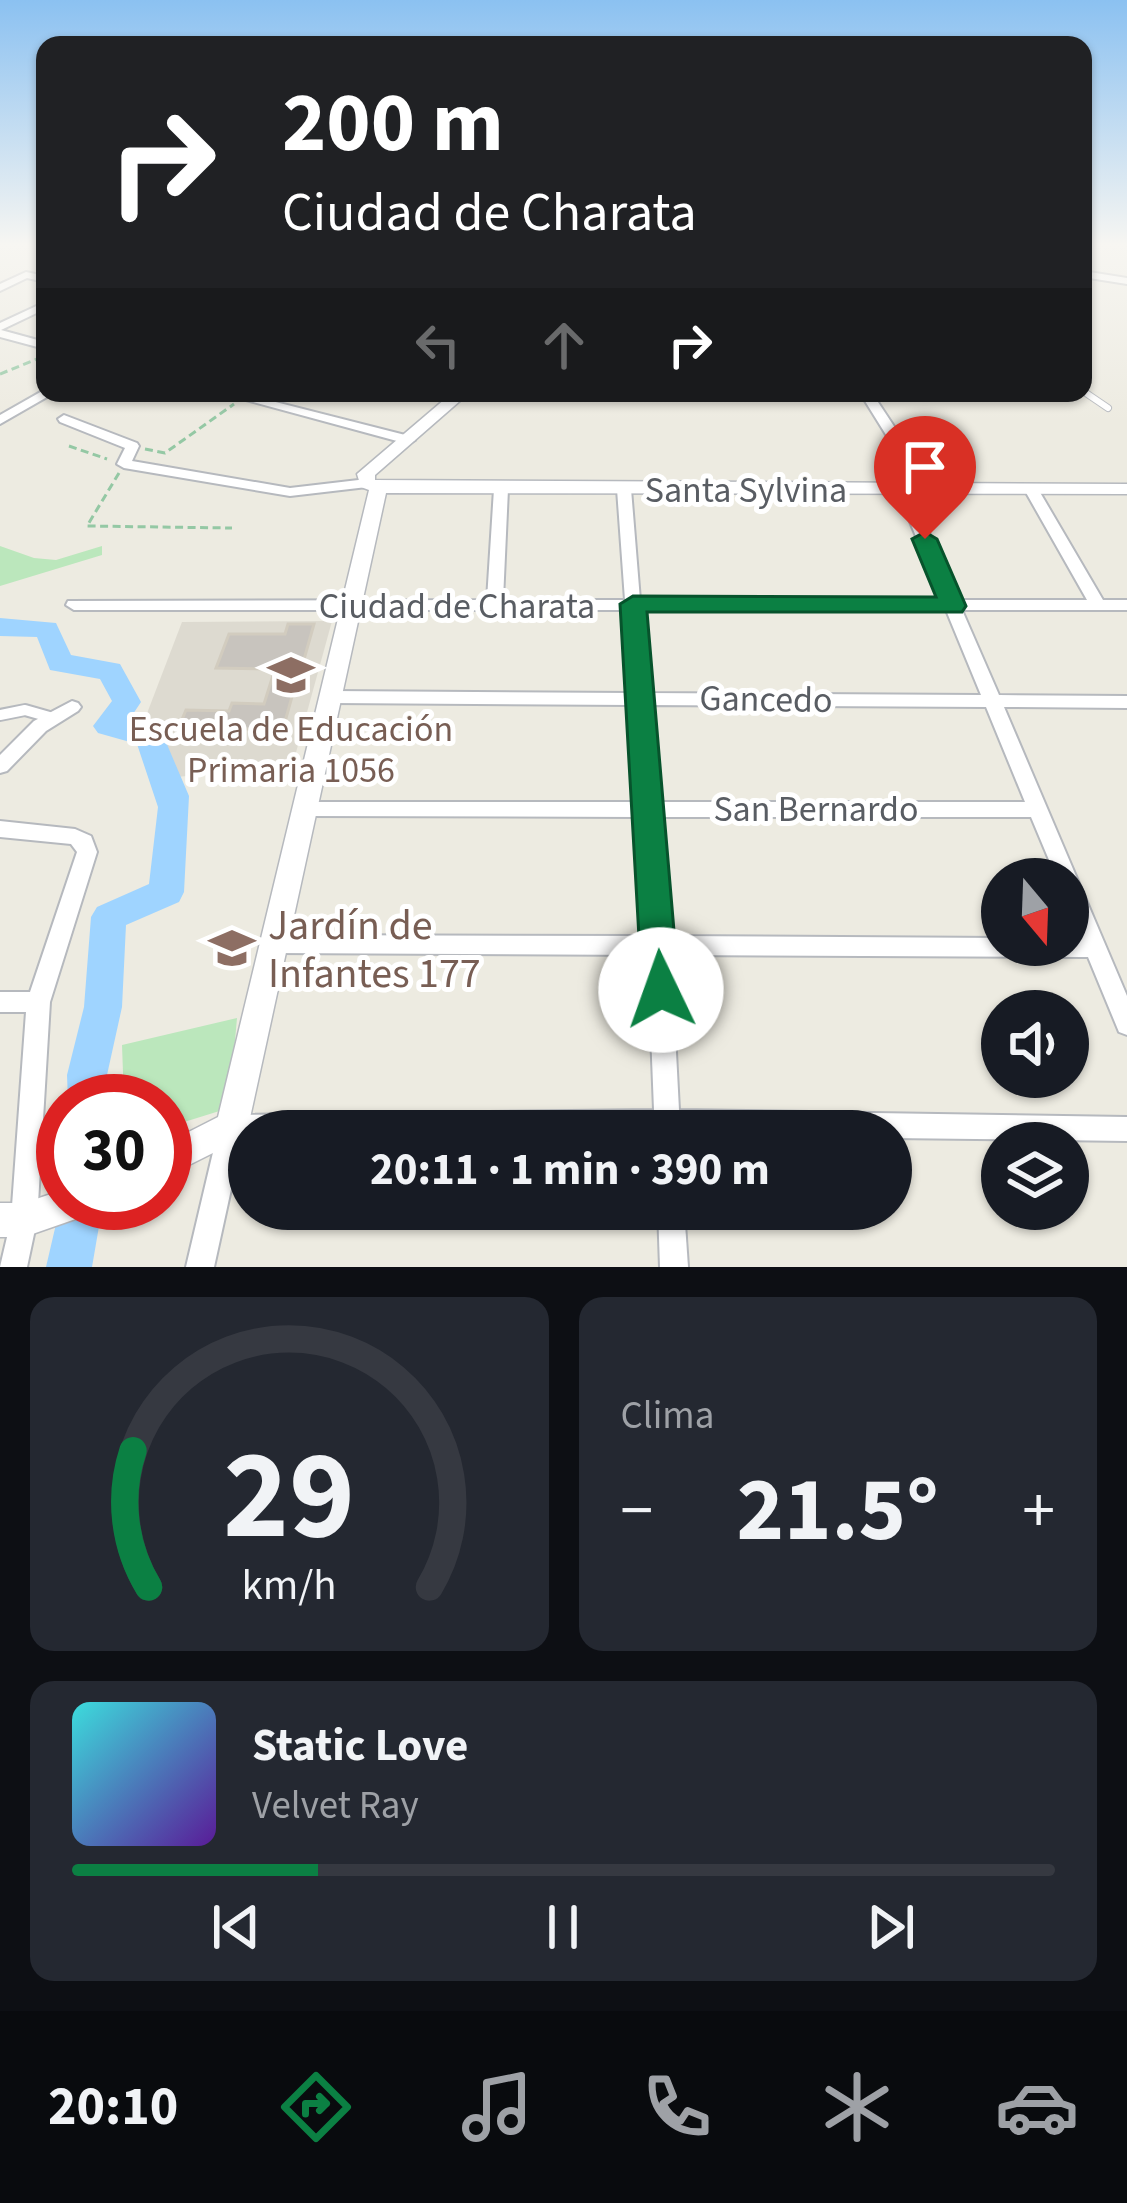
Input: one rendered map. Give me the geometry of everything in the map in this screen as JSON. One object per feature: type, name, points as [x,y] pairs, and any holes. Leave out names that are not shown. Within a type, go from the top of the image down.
[{"type":"street","points":[[0,330],[36,309]]},
{"type":"street","points":[[0,330],[36,347]]},
{"type":"street","points":[[0,420],[36,400]]},
{"type":"street","points":[[261,402],[408,440]]},
{"type":"street","points":[[236,1110],[353,607],[373,486],[366,474],[451,402]]},
{"type":"street","points":[[872,402],[900,446],[898,473],[904,490],[1058,858]]},
{"type":"street","points":[[64,419],[132,446],[124,464],[290,491],[373,486]]},
{"type":"street","name":"Santa Sylvina","points":[[373,486],[1127,489]]},
{"type":"street","points":[[495,604],[501,489]]},
{"type":"street","points":[[624,489],[659,946],[666,1110]]},
{"type":"street","points":[[1031,489],[1097,604]]},
{"type":"street","name":"Ciudad de Charata","points":[[74,605],[1127,605]]},
{"type":"street","name":"Gancedo","points":[[332,697],[1127,702]]},
{"type":"street","points":[[0,766],[72,707]]},
{"type":"street","name":"San Bernardo","points":[[307,808],[1038,810]]},
{"type":"street","points":[[0,830],[75,837],[84,842],[87,852],[38,1002],[12,1220],[13,1267]]},
{"type":"street","points":[[1089,934],[1127,1024]]},
{"type":"street","points":[[274,944],[1095,948]]},
{"type":"street","points":[[0,1002],[38,1002]]},
{"type":"street","points":[[912,1128],[1127,1129]]},
{"type":"street","points":[[192,1147],[228,1129]]},
{"type":"street","points":[[200,1267],[228,1144]]},
{"type":"street","points":[[672,1230],[674,1267]]},
{"type":"lane","points":[[1092,397],[1108,408]]},
{"type":"lane","points":[[0,716],[25,710],[53,718]]},
{"type":"path","points":[[0,374],[36,356]]},
{"type":"path","points":[[132,446],[166,453],[226,402]]},
{"type":"path","points":[[69,446],[124,464],[88,526],[232,528]]},
{"type":"shaded area","points":[[332,621],[292,767],[176,777],[146,716],[182,622]]},
{"type":"green space","points":[[0,546],[56,560],[102,546],[102,555],[0,586]]},
{"type":"green space","points":[[237,1018],[229,1108],[192,1120],[192,1074],[123,1074],[122,1045]]},
{"type":"building","points":[[288,624],[314,624],[301,670],[308,670],[305,682],[296,682],[283,729],[178,729],[186,710],[229,711],[232,703],[264,704],[275,669],[216,668],[229,634],[285,634]]},
{"type":"waterway","points":[[0,627],[47,629],[60,663],[110,671],[127,702],[108,726],[149,736],[173,796],[167,892],[109,917],[103,1007],[87,1074]]},
{"type":"waterway","points":[[69,1267],[76,1230]]},
{"type":"place","name":"Escuela de Educación Primaria 1056","points":[[291,675]]},
{"type":"place","name":"Jardín de Infantes 177","points":[[232,948]]},
{"type":"route","points":[[661,990],[633,604],[952,606],[925,539]]}]
